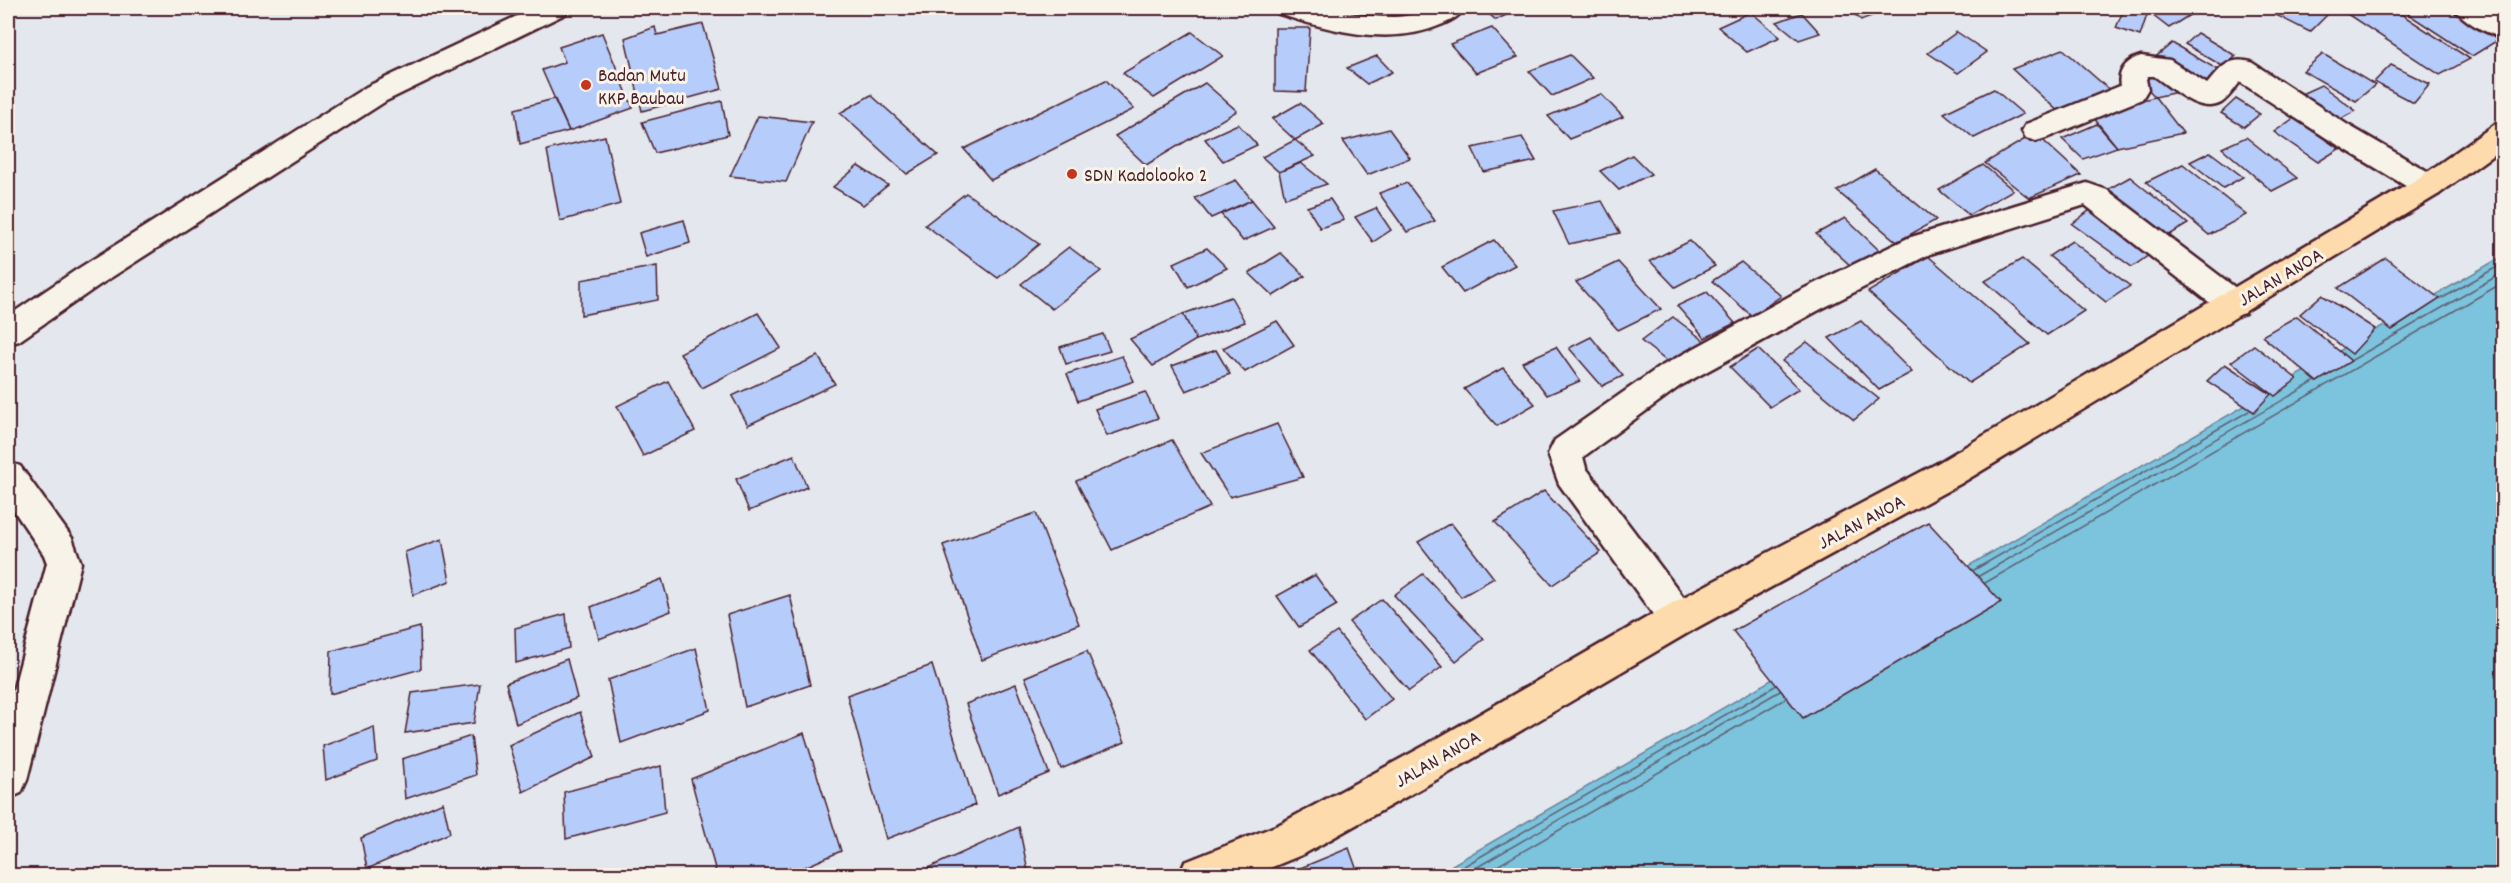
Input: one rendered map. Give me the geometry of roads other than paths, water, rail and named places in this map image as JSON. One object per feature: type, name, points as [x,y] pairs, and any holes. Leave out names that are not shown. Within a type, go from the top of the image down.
[{"type":"highway","name":"JALAN ANOA","points":[[1199,876],[1290,840],[1439,758],[1678,619],[1948,474],[2428,186],[2504,132]]},
{"type":"street","points":[[8,332],[87,278],[376,94],[556,8]]},
{"type":"street","points":[[1288,8],[1307,15],[1382,26],[1408,25],[1427,20],[1452,8]]},
{"type":"street","points":[[2468,8],[2504,28]]},
{"type":"street","points":[[2036,130],[2132,92],[2132,78],[2141,66],[2160,68],[2210,97],[2235,69],[2241,69],[2338,132],[2428,186]]},
{"type":"street","points":[[1678,619],[1571,474],[1565,454],[1567,450],[1669,377],[1810,300],[1919,246],[2078,195],[2087,194],[2097,198],[2234,303]]},
{"type":"street","points":[[8,476],[60,549],[64,563],[8,780]]},
{"type":"water","points":[[2503,256],[2503,875],[1435,875]]},
{"type":"place","name":"Badan Mutu KKP Baubau","points":[[586,85]]},
{"type":"place","name":"SDN Kadolooko 2","points":[[1072,174]]}]
